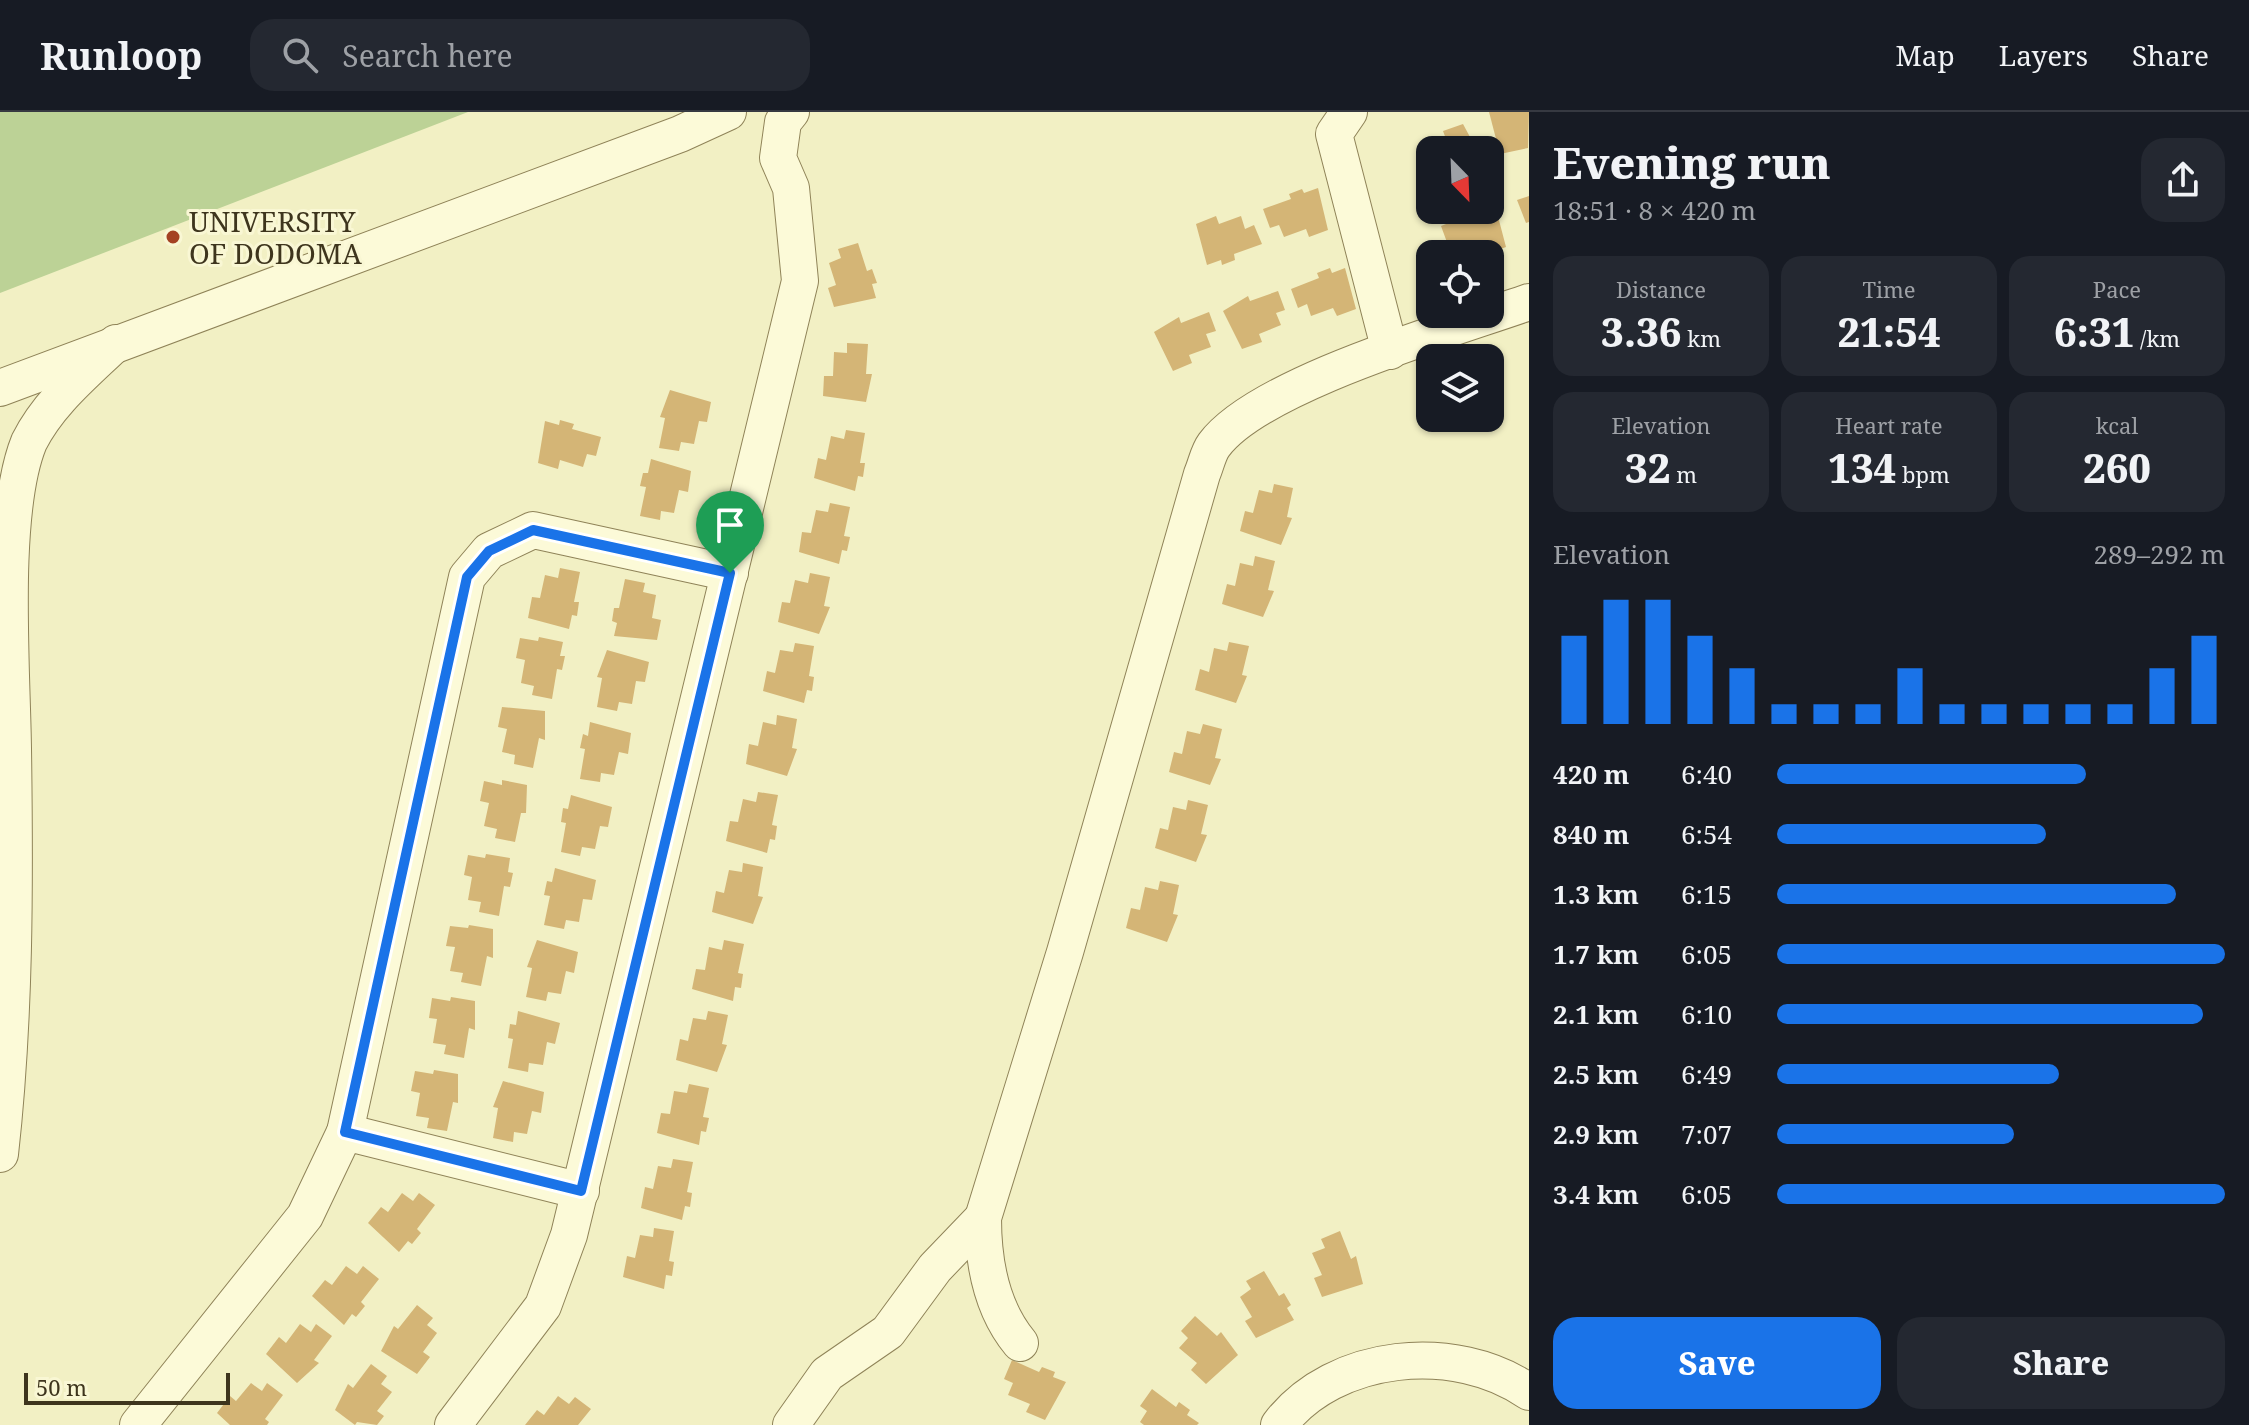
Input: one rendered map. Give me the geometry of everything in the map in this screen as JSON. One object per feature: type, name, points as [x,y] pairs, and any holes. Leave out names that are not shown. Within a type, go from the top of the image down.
[{"type":"street","points":[[0,388],[680,134],[728,112]]},
{"type":"street","points":[[453,1425],[543,1306],[581,1191],[800,281],[791,188],[778,158],[783,122],[791,112]]},
{"type":"street","points":[[1349,112],[1334,134],[1390,351]]},
{"type":"street","points":[[1020,1343],[1006,1326],[991,1286],[983,1250],[983,1218],[1065,952],[1202,474],[1213,446],[1270,399],[1390,351],[1529,302]]},
{"type":"street","points":[[0,1154],[10,994],[13,750],[9,616],[16,493],[28,444],[50,407],[116,343]]},
{"type":"street","points":[[138,1425],[305,1216],[345,1132],[467,577],[489,551],[533,530],[730,573]]},
{"type":"street","points":[[345,1132],[581,1191]]},
{"type":"street","points":[[791,1425],[827,1374],[888,1332],[935,1268],[983,1218]]},
{"type":"street","points":[[1279,1425],[1307,1398],[1329,1384],[1350,1374],[1399,1362],[1425,1360],[1471,1366],[1494,1373],[1529,1392]]},
{"type":"green space","points":[[0,112],[468,112],[0,293]]},
{"type":"building","points":[[1489,112],[1529,112],[1528,148],[1504,153],[1504,136],[1495,136]]},
{"type":"building","points":[[1463,124],[1469,136],[1445,136],[1443,131]]},
{"type":"building","points":[[1318,188],[1328,230],[1309,237],[1306,229],[1284,237],[1279,225],[1270,228],[1263,209],[1291,199],[1289,194],[1302,189],[1304,193]]},
{"type":"building","points":[[1529,196],[1529,222],[1526,223],[1517,200]]},
{"type":"building","points":[[1216,216],[1219,224],[1241,216],[1245,229],[1254,225],[1262,244],[1234,254],[1235,260],[1222,265],[1221,260],[1207,265],[1196,224]]},
{"type":"building","points":[[1500,224],[1506,247],[1504,240],[1446,240],[1441,226]]},
{"type":"building","points":[[858,243],[867,271],[872,269],[877,283],[872,284],[876,298],[834,307],[828,288],[836,285],[829,263],[841,258],[838,249]]},
{"type":"building","points":[[1330,268],[1332,273],[1345,268],[1356,309],[1337,316],[1333,308],[1311,316],[1307,304],[1298,308],[1291,289],[1319,278],[1317,273]]},
{"type":"building","points":[[1278,291],[1285,310],[1276,313],[1281,325],[1259,334],[1262,342],[1242,349],[1223,311],[1248,296],[1250,301]]},
{"type":"building","points":[[1209,312],[1216,331],[1206,334],[1211,347],[1189,355],[1192,363],[1173,371],[1154,332],[1179,317],[1181,323]]},
{"type":"building","points":[[847,343],[868,344],[866,374],[872,374],[866,402],[823,396],[824,376],[833,376],[834,352],[847,353]]},
{"type":"building","points":[[670,390],[711,402],[707,422],[699,421],[694,444],[681,442],[679,451],[659,448],[665,418],[660,417]]},
{"type":"building","points":[[560,420],[574,424],[572,429],[601,437],[596,456],[587,454],[583,467],[560,460],[558,469],[538,463],[545,421],[559,425]]},
{"type":"building","points":[[846,430],[865,433],[860,463],[865,463],[863,477],[858,476],[855,491],[814,478],[818,458],[826,460],[831,436],[844,439]]},
{"type":"building","points":[[651,459],[691,471],[688,492],[679,490],[674,513],[661,511],[660,520],[640,516],[646,487],[640,486],[643,473],[648,473]]},
{"type":"building","points":[[1274,484],[1293,488],[1287,517],[1292,518],[1281,545],[1240,531],[1245,511],[1253,513],[1259,490],[1272,493]]},
{"type":"building","points":[[830,503],[850,507],[844,536],[850,537],[847,551],[842,550],[839,564],[799,552],[802,532],[811,533],[816,510],[828,512]]},
{"type":"building","points":[[1255,556],[1275,561],[1268,590],[1274,591],[1263,617],[1222,604],[1227,584],[1235,586],[1240,563],[1253,566]]},
{"type":"building","points":[[560,568],[580,572],[574,602],[579,602],[577,616],[572,615],[569,629],[528,618],[532,597],[540,598],[545,575],[558,578]]},
{"type":"building","points":[[810,573],[830,577],[824,606],[830,607],[819,634],[778,622],[782,602],[790,603],[795,580],[808,583]]},
{"type":"building","points":[[625,579],[645,583],[643,592],[656,595],[652,618],[661,620],[657,640],[614,636],[617,623],[612,621],[614,608],[619,608]]},
{"type":"building","points":[[539,637],[563,642],[560,656],[565,656],[562,670],[557,669],[552,699],[532,695],[534,686],[521,683],[525,660],[516,658],[520,638],[538,641]]},
{"type":"building","points":[[1229,642],[1249,646],[1242,675],[1247,676],[1236,703],[1195,690],[1200,669],[1209,672],[1214,648],[1227,651]]},
{"type":"building","points":[[795,643],[814,646],[809,676],[814,677],[812,691],[807,690],[804,703],[763,691],[767,671],[775,673],[780,650],[793,652]]},
{"type":"building","points":[[607,650],[649,662],[645,682],[636,681],[632,704],[619,702],[617,711],[597,707],[602,678],[597,677]]},
{"type":"building","points":[[502,707],[545,711],[545,740],[539,738],[533,768],[514,764],[515,755],[502,752],[507,729],[498,727]]},
{"type":"building","points":[[777,715],[797,719],[792,748],[797,749],[787,776],[746,764],[749,744],[758,746],[763,722],[776,725]]},
{"type":"building","points":[[590,722],[631,733],[628,754],[619,752],[614,775],[601,773],[600,782],[580,779],[585,749],[580,748],[583,734],[588,736]]},
{"type":"building","points":[[1203,724],[1222,729],[1215,758],[1221,759],[1210,785],[1169,772],[1174,752],[1182,754],[1187,731],[1200,734]]},
{"type":"building","points":[[502,780],[527,785],[526,813],[521,813],[515,842],[495,838],[497,829],[484,826],[489,803],[480,801],[484,781],[502,785]]},
{"type":"building","points":[[758,792],[778,795],[772,825],[777,826],[775,840],[770,839],[767,853],[726,841],[730,821],[738,822],[743,799],[756,802]]},
{"type":"building","points":[[571,795],[612,807],[608,827],[600,826],[595,849],[582,847],[580,856],[561,852],[566,823],[561,822],[563,808],[568,809]]},
{"type":"building","points":[[1188,800],[1208,805],[1201,834],[1207,835],[1196,862],[1155,848],[1160,828],[1168,830],[1173,807],[1186,810]]},
{"type":"building","points":[[486,854],[510,858],[508,872],[513,873],[510,887],[504,886],[499,916],[479,912],[481,902],[468,900],[472,877],[464,875],[468,855],[485,858]]},
{"type":"building","points":[[743,863],[763,867],[758,896],[763,897],[753,924],[712,912],[716,891],[724,893],[729,870],[742,872]]},
{"type":"building","points":[[555,868],[596,880],[592,900],[583,899],[579,922],[566,920],[564,929],[544,925],[550,896],[544,895],[547,881],[552,882]]},
{"type":"building","points":[[1160,881],[1179,885],[1173,914],[1178,915],[1167,942],[1126,928],[1131,908],[1140,910],[1145,887],[1158,890]]},
{"type":"building","points":[[469,925],[493,929],[493,958],[487,956],[481,986],[461,982],[463,973],[450,971],[455,947],[446,946],[450,926],[468,928]]},
{"type":"building","points":[[537,940],[578,952],[574,973],[566,971],[561,994],[548,992],[546,1001],[526,997],[532,968],[527,967]]},
{"type":"building","points":[[724,940],[744,944],[738,973],[743,974],[741,988],[735,987],[733,1001],[692,989],[696,969],[705,970],[709,947],[722,950]]},
{"type":"building","points":[[451,997],[475,1001],[475,1030],[469,1028],[464,1058],[444,1054],[446,1045],[433,1043],[437,1019],[429,1018],[432,998],[450,1001]]},
{"type":"building","points":[[518,1011],[560,1023],[555,1044],[547,1042],[543,1065],[529,1063],[528,1072],[508,1068],[513,1039],[508,1038],[510,1024],[516,1025]]},
{"type":"building","points":[[708,1011],[728,1015],[722,1044],[727,1045],[717,1072],[676,1060],[680,1039],[688,1041],[693,1018],[706,1020]]},
{"type":"building","points":[[434,1070],[458,1074],[458,1103],[453,1102],[447,1131],[427,1128],[429,1118],[416,1116],[420,1093],[411,1091],[415,1071],[433,1074]]},
{"type":"building","points":[[503,1081],[544,1092],[541,1113],[532,1111],[527,1134],[514,1132],[513,1142],[493,1138],[498,1108],[493,1107]]},
{"type":"building","points":[[689,1084],[709,1088],[703,1117],[709,1118],[706,1132],[701,1131],[699,1145],[657,1133],[661,1113],[670,1114],[674,1091],[687,1093]]},
{"type":"building","points":[[673,1159],[693,1162],[687,1192],[692,1193],[690,1207],[685,1206],[682,1220],[641,1208],[645,1187],[653,1189],[658,1166],[671,1168]]},
{"type":"building","points":[[402,1193],[413,1201],[419,1193],[435,1205],[417,1229],[421,1233],[412,1244],[408,1241],[399,1252],[368,1223],[381,1207],[388,1212]]},
{"type":"building","points":[[654,1228],[674,1231],[669,1261],[674,1262],[672,1276],[666,1275],[664,1289],[623,1277],[627,1256],[635,1258],[640,1235],[653,1237]]},
{"type":"building","points":[[1340,1231],[1351,1259],[1356,1256],[1363,1284],[1322,1297],[1314,1278],[1322,1275],[1312,1253],[1325,1248],[1321,1239]]},
{"type":"building","points":[[346,1266],[357,1274],[363,1266],[379,1279],[361,1302],[365,1306],[356,1317],[352,1314],[344,1325],[312,1296],[325,1280],[332,1285]]},
{"type":"building","points":[[1264,1271],[1279,1296],[1284,1293],[1294,1320],[1256,1338],[1245,1321],[1252,1317],[1240,1297],[1251,1289],[1246,1281]]},
{"type":"building","points":[[417,1305],[433,1318],[427,1325],[437,1333],[423,1352],[430,1357],[417,1374],[381,1351],[394,1326],[398,1329]]},
{"type":"building","points":[[1195,1316],[1217,1336],[1221,1332],[1238,1355],[1206,1384],[1191,1370],[1197,1363],[1179,1348],[1188,1338],[1181,1331]]},
{"type":"building","points":[[300,1324],[311,1332],[316,1324],[332,1336],[314,1360],[319,1363],[297,1383],[266,1354],[279,1337],[286,1343]]},
{"type":"building","points":[[1012,1360],[1039,1372],[1042,1367],[1055,1372],[1053,1377],[1066,1382],[1045,1420],[1026,1412],[1030,1404],[1008,1395],[1013,1383],[1004,1379]]},
{"type":"building","points":[[371,1364],[387,1376],[381,1384],[392,1392],[377,1411],[384,1416],[377,1425],[357,1422],[355,1425],[335,1410],[348,1384],[353,1388]]},
{"type":"building","points":[[251,1383],[262,1391],[267,1383],[283,1395],[265,1419],[269,1422],[267,1425],[230,1425],[217,1413],[230,1396],[236,1401]]},
{"type":"building","points":[[1152,1389],[1176,1407],[1179,1402],[1190,1410],[1187,1415],[1199,1423],[1144,1425],[1140,1422],[1147,1411],[1140,1406]]},
{"type":"building","points":[[558,1396],[569,1404],[575,1397],[591,1409],[578,1425],[525,1425],[537,1410],[544,1415]]},
{"type":"place","name":"UNIVERSITY OF DODOMA","points":[[173,237]]},
{"type":"route","points":[[533,530],[730,573],[581,1191],[345,1132],[467,577],[489,551],[533,530]]}]
